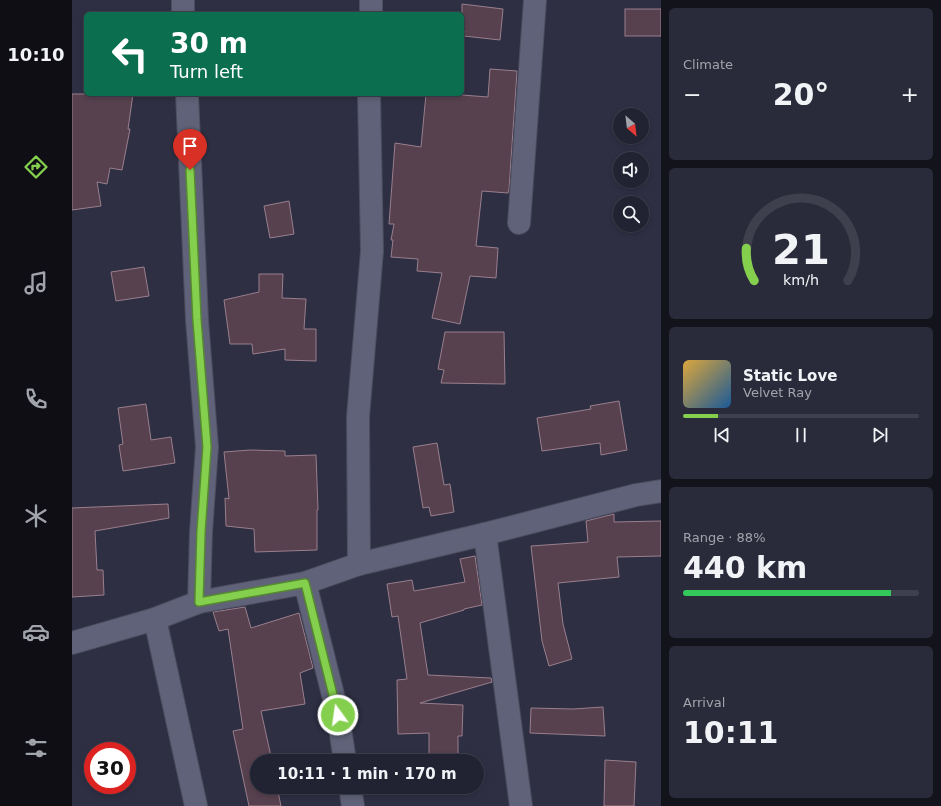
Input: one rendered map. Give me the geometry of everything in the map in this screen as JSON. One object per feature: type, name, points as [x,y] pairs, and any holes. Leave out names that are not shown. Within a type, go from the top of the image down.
[{"type":"street","points":[[183,0],[183,12]]},
{"type":"street","points":[[371,0],[371,12]]},
{"type":"street","points":[[519,223],[535,0]]},
{"type":"street","points":[[187,96],[197,320],[207,447],[201,532],[199,602]]},
{"type":"street","points":[[359,564],[358,417],[372,251],[369,96]]},
{"type":"street","points":[[72,643],[155,619],[199,602],[305,583],[359,564],[486,534],[636,495],[661,491]]},
{"type":"street","points":[[486,534],[521,806]]},
{"type":"street","points":[[305,583],[338,715],[344,754]]},
{"type":"street","points":[[155,619],[196,806]]},
{"type":"street","points":[[351,794],[353,806]]},
{"type":"building","points":[[462,4],[503,9],[500,40],[464,36],[464,12],[462,12]]},
{"type":"building","points":[[625,9],[661,9],[661,36],[625,36]]},
{"type":"building","points":[[490,69],[517,71],[509,189],[508,193],[482,191],[476,246],[498,248],[496,278],[470,276],[460,324],[432,318],[442,273],[417,271],[418,259],[391,257],[393,240],[391,240],[394,224],[389,224],[395,143],[421,147],[426,96],[464,95],[488,97]]},
{"type":"building","points":[[72,94],[84,94],[84,96],[133,96],[128,129],[130,129],[122,170],[110,168],[107,184],[97,182],[101,206],[72,210]]},
{"type":"building","points":[[289,201],[294,234],[270,238],[264,206]]},
{"type":"building","points":[[144,267],[149,296],[116,301],[111,272]]},
{"type":"building","points":[[259,274],[283,274],[282,298],[306,299],[304,329],[316,329],[316,361],[285,360],[285,349],[253,354],[252,344],[230,344],[224,300],[259,292]]},
{"type":"building","points":[[445,332],[504,332],[505,384],[441,383],[444,370],[438,369]]},
{"type":"building","points":[[619,401],[627,450],[601,455],[600,443],[542,451],[537,418],[591,409],[590,406]]},
{"type":"building","points":[[146,404],[151,440],[171,437],[175,463],[123,471],[119,445],[123,444],[118,408]]},
{"type":"building","points":[[437,443],[444,485],[450,484],[454,512],[431,516],[429,507],[423,508],[413,447]]},
{"type":"building","points":[[250,450],[285,451],[285,456],[316,455],[318,510],[317,550],[255,552],[254,529],[226,526],[225,498],[229,499],[224,452]]},
{"type":"building","points":[[168,504],[169,518],[95,531],[97,570],[103,570],[104,595],[72,597],[72,508]]},
{"type":"building","points":[[614,514],[614,522],[661,521],[661,556],[617,557],[619,577],[558,583],[563,624],[572,659],[549,666],[542,641],[531,546],[588,542],[586,521]]},
{"type":"building","points":[[475,556],[482,605],[420,623],[428,675],[491,678],[492,682],[420,703],[463,705],[462,736],[458,736],[458,754],[429,754],[429,733],[398,734],[397,680],[407,679],[398,616],[392,617],[387,584],[412,580],[414,591],[465,582],[460,559]]},
{"type":"building","points":[[245,607],[251,628],[299,613],[313,668],[300,673],[305,704],[261,711],[270,754],[250,754],[250,794],[278,794],[281,806],[249,806],[233,731],[243,729],[228,629],[219,631],[213,612]]},
{"type":"building","points":[[603,707],[605,736],[530,733],[531,708],[573,709]]},
{"type":"building","points":[[605,760],[636,762],[634,806],[604,806]]},
{"type":"route","points":[[190,170],[197,320],[207,447],[201,532],[199,602],[305,583],[338,715]]}]
